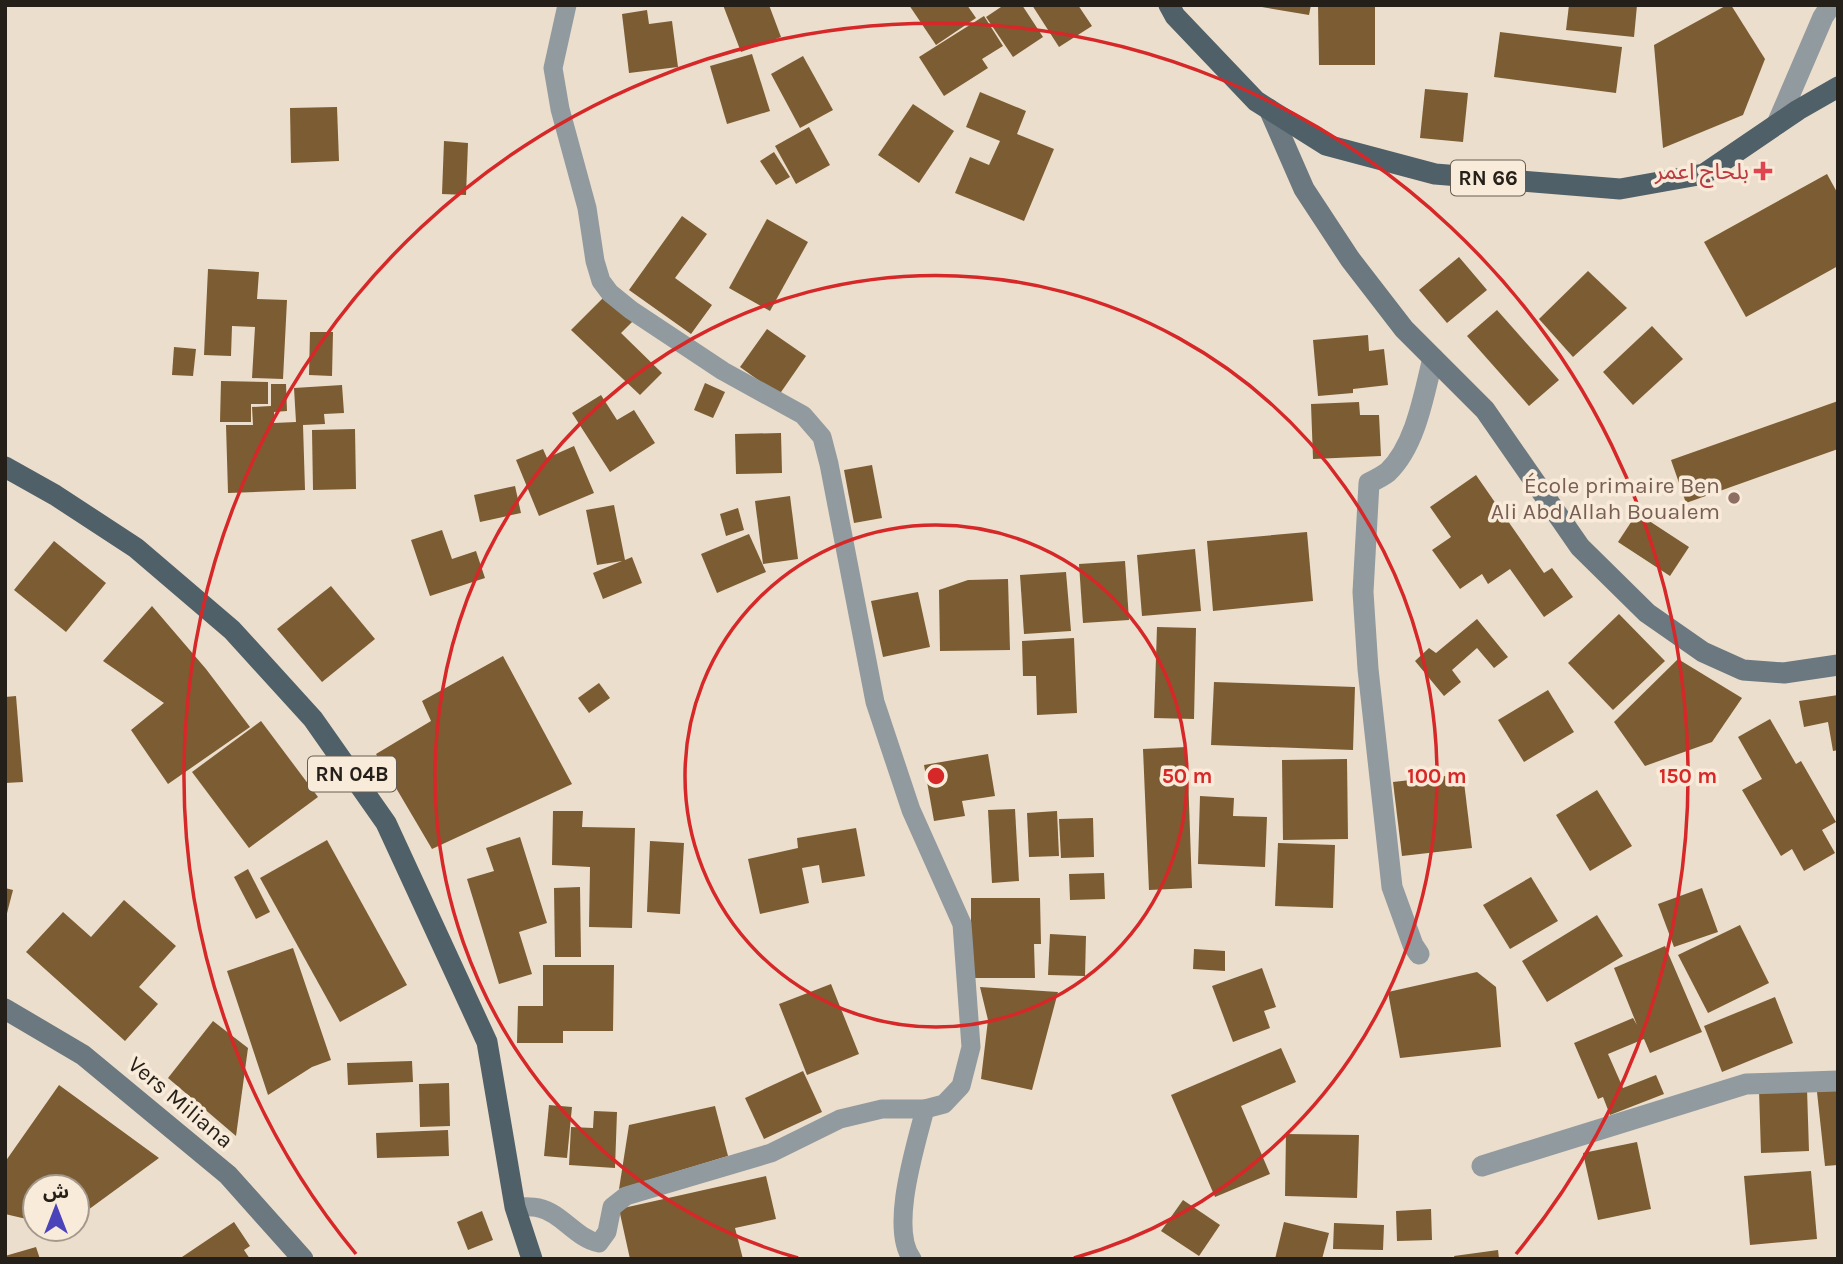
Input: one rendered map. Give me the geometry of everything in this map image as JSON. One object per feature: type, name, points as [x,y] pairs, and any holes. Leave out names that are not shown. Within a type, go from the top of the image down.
[{"type":"main road","name":"RN 66","points":[[1169,5],[1175,16],[1256,101],[1326,145],[1435,174],[1620,189],[1704,174],[1777,124],[1838,87]]},
{"type":"main road","name":"RN 04B","points":[[5,467],[55,495],[136,548],[232,630],[313,719],[386,823],[487,1042],[515,1207],[532,1259]]},
{"type":"street","points":[[1777,124],[1831,5]]},
{"type":"street","points":[[1269,109],[1304,189],[1350,259],[1404,329],[1485,410],[1580,547],[1647,613],[1703,652],[1743,670],[1784,673],[1838,665]]},
{"type":"street","points":[[1419,954],[1413,945],[1392,887],[1368,669],[1363,592],[1369,483],[1388,472],[1407,444],[1416,423],[1433,358]]},
{"type":"street","points":[[1805,670],[1838,672]]},
{"type":"street","name":"Vers Miliana","points":[[5,1009],[83,1055],[228,1175],[303,1259]]},
{"type":"street","points":[[1482,1166],[1746,1084],[1838,1081]]},
{"type":"lane","points":[[515,1207],[540,1208],[562,1221],[585,1240],[598,1243],[607,1232],[612,1207],[626,1196],[771,1153],[840,1119],[882,1109],[925,1109],[944,1104],[961,1086],[971,1047],[962,924],[911,810],[876,702],[822,437],[803,415],[723,371],[631,310],[610,293],[601,281],[595,261],[587,208],[560,109],[554,68],[567,5]]},
{"type":"lane","points":[[912,1259],[906,1251],[902,1226],[912,1162],[925,1109]]},
{"type":"building","points":[[723,5],[769,5],[781,37],[741,52]]},
{"type":"building","points":[[909,5],[967,5],[976,18],[936,45]]},
{"type":"building","points":[[1004,5],[1022,5],[1043,37],[1013,57],[986,17]]},
{"type":"building","points":[[1032,5],[1078,5],[1092,26],[1059,47]]},
{"type":"building","points":[[1250,5],[1311,5],[1309,15]]},
{"type":"building","points":[[1318,5],[1375,5],[1375,65],[1319,65]]},
{"type":"building","points":[[1569,5],[1637,5],[1634,37],[1566,30]]},
{"type":"building","points":[[1731,5],[1765,59],[1743,115],[1663,148],[1654,45]]},
{"type":"building","points":[[647,10],[649,24],[672,21],[678,67],[629,73],[622,14]]},
{"type":"building","points":[[984,16],[1003,46],[982,59],[988,68],[944,96],[919,57]]},
{"type":"building","points":[[1500,32],[1622,47],[1616,93],[1494,77]]},
{"type":"building","points":[[752,54],[770,111],[727,124],[710,66]]},
{"type":"building","points":[[803,56],[833,110],[800,128],[771,74]]},
{"type":"building","points":[[1425,89],[1468,93],[1463,142],[1420,138]]},
{"type":"building","points":[[980,92],[1026,111],[1017,134],[1054,149],[1024,221],[955,193],[970,157],[989,165],[1000,141],[966,127]]},
{"type":"building","points":[[913,104],[954,131],[919,183],[878,155]]},
{"type":"building","points":[[337,107],[339,161],[291,163],[290,108]]},
{"type":"building","points":[[809,127],[830,165],[796,184],[775,146]]},
{"type":"building","points":[[444,141],[468,143],[466,195],[442,194]]},
{"type":"building","points":[[774,152],[790,177],[776,185],[760,161]]},
{"type":"building","points":[[1827,174],[1838,194],[1838,266],[1746,317],[1704,242]]},
{"type":"building","points":[[682,216],[707,234],[675,278],[712,305],[691,334],[629,290]]},
{"type":"building","points":[[767,219],[808,242],[770,311],[729,288]]},
{"type":"building","points":[[1459,257],[1487,290],[1447,323],[1419,290]]},
{"type":"building","points":[[208,269],[259,272],[257,299],[287,300],[283,379],[252,378],[255,327],[232,326],[231,356],[204,355]]},
{"type":"building","points":[[1588,271],[1627,308],[1573,357],[1539,319]]},
{"type":"building","points":[[608,293],[635,319],[621,333],[662,373],[640,395],[571,330]]},
{"type":"building","points":[[1497,310],[1559,380],[1529,406],[1467,336]]},
{"type":"building","points":[[1652,326],[1683,359],[1633,405],[1603,372]]},
{"type":"building","points":[[767,329],[806,356],[779,395],[740,367]]},
{"type":"building","points":[[310,332],[333,332],[332,376],[309,375]]},
{"type":"building","points":[[1368,335],[1369,351],[1384,349],[1388,385],[1353,389],[1353,393],[1318,396],[1313,340]]},
{"type":"building","points":[[174,347],[196,349],[193,376],[172,375]]},
{"type":"building","points":[[221,381],[268,382],[268,404],[251,404],[251,422],[220,422]]},
{"type":"building","points":[[705,383],[725,392],[713,418],[694,410]]},
{"type":"building","points":[[271,384],[286,384],[287,411],[274,412],[274,423],[296,422],[294,388],[342,385],[344,413],[324,414],[325,424],[303,425],[305,490],[228,493],[226,425],[253,425],[252,407],[271,406]]},
{"type":"building","points":[[601,395],[617,420],[634,410],[655,443],[610,472],[572,413]]},
{"type":"building","points":[[1838,401],[1838,449],[1686,503],[1671,460]]},
{"type":"building","points":[[1359,402],[1360,415],[1379,415],[1381,456],[1313,459],[1311,404]]},
{"type":"building","points":[[355,429],[356,489],[313,490],[312,430]]},
{"type":"building","points":[[781,433],[782,473],[736,474],[735,434]]},
{"type":"building","points":[[574,446],[594,493],[539,516],[516,460],[543,449],[547,458]]},
{"type":"building","points":[[872,465],[882,518],[854,523],[844,470]]},
{"type":"building","points":[[1476,475],[1544,573],[1552,568],[1573,597],[1544,617],[1510,569],[1488,584],[1482,574],[1460,589],[1432,550],[1451,537],[1430,507]]},
{"type":"building","points":[[515,486],[521,513],[480,522],[474,495]]},
{"type":"building","points":[[790,496],[798,559],[763,564],[755,501]]},
{"type":"building","points":[[614,505],[625,560],[632,557],[642,583],[603,599],[593,573],[622,561],[597,565],[586,510]]},
{"type":"building","points":[[738,508],[744,530],[726,536],[720,514]]},
{"type":"building","points":[[1637,513],[1689,547],[1670,576],[1618,542]]},
{"type":"building","points":[[442,530],[452,559],[476,551],[485,578],[430,596],[411,540]]},
{"type":"building","points":[[1307,532],[1313,601],[1213,611],[1207,541]]},
{"type":"building","points":[[749,534],[766,572],[717,593],[701,554]]},
{"type":"building","points":[[54,541],[106,583],[66,632],[14,590]]},
{"type":"building","points":[[1195,549],[1201,611],[1142,616],[1137,555]]},
{"type":"building","points":[[1125,561],[1129,620],[1083,623],[1079,564]]},
{"type":"building","points":[[1066,572],[1071,631],[1024,634],[1020,575]]},
{"type":"building","points":[[1008,579],[1010,650],[940,651],[939,590],[968,580]]},
{"type":"building","points":[[331,586],[375,639],[322,682],[277,629]]},
{"type":"building","points":[[918,592],[930,647],[883,657],[871,601]]},
{"type":"building","points":[[152,606],[206,669],[250,727],[168,784],[131,730],[164,703],[103,661]]},
{"type":"building","points":[[1619,614],[1665,661],[1613,710],[1568,663]]},
{"type":"building","points":[[1477,619],[1508,657],[1494,668],[1477,648],[1452,670],[1461,682],[1444,696],[1415,661],[1429,648],[1436,653]]},
{"type":"building","points":[[1157,627],[1196,628],[1194,719],[1154,718]]},
{"type":"building","points":[[1074,638],[1077,713],[1037,715],[1036,676],[1023,676],[1022,641]]},
{"type":"building","points":[[503,656],[572,784],[432,849],[376,754],[431,721],[422,701]]},
{"type":"building","points":[[1678,659],[1742,698],[1712,742],[1645,766],[1614,722]]},
{"type":"building","points":[[1214,682],[1355,687],[1353,750],[1211,745]]},
{"type":"building","points":[[599,683],[610,698],[589,713],[578,698]]},
{"type":"building","points":[[1548,690],[1574,732],[1524,762],[1498,720]]},
{"type":"building","points":[[1838,695],[1838,750],[1833,751],[1828,722],[1804,727],[1799,701]]},
{"type":"building","points":[[16,696],[23,782],[5,783],[5,697]]},
{"type":"building","points":[[1770,719],[1796,764],[1801,761],[1836,822],[1822,830],[1835,853],[1804,871],[1792,849],[1781,856],[1742,790],[1762,779],[1738,737]]},
{"type":"building","points":[[261,721],[318,797],[249,848],[192,772]]},
{"type":"building","points":[[1187,747],[1192,888],[1149,890],[1143,749]]},
{"type":"building","points":[[988,754],[995,796],[962,801],[965,816],[934,821],[924,765]]},
{"type":"building","points":[[1347,759],[1348,839],[1283,840],[1282,760]]},
{"type":"building","points":[[1463,774],[1472,848],[1402,856],[1393,782]]},
{"type":"building","points":[[1597,790],[1632,846],[1590,871],[1556,815]]},
{"type":"building","points":[[1200,796],[1234,798],[1233,816],[1267,817],[1265,867],[1198,864]]},
{"type":"building","points":[[1015,809],[1019,881],[992,883],[988,810]]},
{"type":"building","points":[[553,811],[583,811],[582,827],[635,828],[632,928],[589,927],[590,867],[552,865]]},
{"type":"building","points":[[1057,811],[1059,856],[1029,857],[1027,813]]},
{"type":"building","points":[[1093,818],[1094,857],[1061,858],[1059,819]]},
{"type":"building","points":[[856,828],[865,876],[822,883],[819,865],[802,868],[809,903],[760,914],[748,859],[798,848],[797,838]]},
{"type":"building","points":[[520,837],[547,923],[519,932],[532,974],[499,984],[467,879],[494,871],[486,848]]},
{"type":"building","points":[[327,840],[407,985],[340,1022],[260,878]]},
{"type":"building","points":[[650,841],[684,843],[680,914],[647,912]]},
{"type":"building","points":[[1278,843],[1335,845],[1333,908],[1275,906]]},
{"type":"building","points":[[248,869],[270,912],[256,919],[234,877]]},
{"type":"building","points":[[1104,873],[1105,899],[1070,900],[1069,874]]},
{"type":"building","points":[[1531,877],[1558,921],[1510,949],[1483,905]]},
{"type":"building","points":[[580,887],[581,957],[555,957],[554,888]]},
{"type":"building","points":[[5,888],[13,890],[6,917],[5,917]]},
{"type":"building","points":[[1702,888],[1718,932],[1674,947],[1658,904]]},
{"type":"building","points":[[971,898],[1040,898],[1041,944],[1034,944],[1035,978],[971,978]]},
{"type":"building","points":[[124,900],[176,946],[139,987],[158,1004],[125,1041],[26,952],[63,912],[91,937]]},
{"type":"building","points":[[1597,915],[1623,956],[1547,1002],[1522,961]]},
{"type":"building","points":[[1740,925],[1769,983],[1708,1013],[1678,955]]},
{"type":"building","points":[[1050,934],[1086,936],[1085,976],[1048,975]]},
{"type":"building","points":[[1665,946],[1702,1032],[1650,1053],[1644,1039],[1608,1054],[1623,1088],[1656,1075],[1664,1094],[1610,1115],[1603,1097],[1598,1099],[1574,1043],[1633,1018],[1637,1025],[1614,968]]},
{"type":"building","points":[[293,948],[331,1060],[312,1067],[268,1095],[227,971]]},
{"type":"building","points":[[1194,949],[1225,951],[1225,971],[1193,969]]},
{"type":"building","points":[[543,965],[614,965],[613,1031],[563,1031],[563,1043],[517,1043],[518,1006],[543,1006]]},
{"type":"building","points":[[1262,968],[1276,1007],[1264,1011],[1270,1028],[1233,1042],[1212,986]]},
{"type":"building","points":[[1477,972],[1496,987],[1501,1047],[1400,1058],[1388,992]]},
{"type":"building","points":[[831,984],[859,1054],[807,1075],[779,1004]]},
{"type":"building","points":[[980,987],[1058,992],[1032,1090],[981,1079],[988,1020]]},
{"type":"building","points":[[1775,997],[1793,1043],[1722,1072],[1704,1026]]},
{"type":"building","points":[[213,1021],[248,1048],[236,1136],[168,1078]]},
{"type":"building","points":[[1281,1048],[1296,1082],[1241,1106],[1270,1174],[1215,1197],[1171,1095]]},
{"type":"building","points":[[412,1061],[413,1082],[348,1085],[347,1063]]},
{"type":"building","points":[[803,1071],[822,1112],[764,1139],[745,1098]]},
{"type":"building","points":[[449,1083],[450,1126],[420,1127],[419,1084]]},
{"type":"building","points":[[59,1085],[159,1158],[91,1208],[91,1173],[21,1173],[21,1218],[5,1214],[5,1162]]},
{"type":"building","points":[[1807,1089],[1809,1151],[1761,1153],[1759,1090]]},
{"type":"building","points":[[1838,1090],[1838,1165],[1825,1166],[1817,1092]]},
{"type":"building","points":[[549,1105],[572,1107],[567,1158],[544,1156]]},
{"type":"building","points":[[715,1106],[728,1156],[619,1189],[629,1125]]},
{"type":"building","points":[[594,1111],[617,1112],[615,1168],[569,1165],[571,1127],[593,1128]]},
{"type":"building","points":[[448,1130],[449,1156],[377,1158],[376,1133]]},
{"type":"building","points":[[1286,1134],[1359,1135],[1357,1198],[1285,1196]]},
{"type":"building","points":[[1637,1142],[1651,1209],[1598,1220],[1583,1153]]},
{"type":"building","points":[[1811,1171],[1817,1239],[1750,1245],[1744,1176]]},
{"type":"building","points":[[766,1176],[776,1219],[735,1228],[743,1259],[630,1259],[619,1209]]},
{"type":"building","points":[[1183,1200],[1220,1225],[1199,1256],[1161,1231]]},
{"type":"building","points":[[1431,1209],[1432,1240],[1397,1241],[1396,1211]]},
{"type":"building","points":[[482,1211],[493,1240],[468,1250],[457,1222]]},
{"type":"building","points":[[234,1222],[250,1246],[244,1250],[250,1259],[179,1259]]},
{"type":"building","points":[[1284,1222],[1329,1233],[1322,1259],[1275,1259]]},
{"type":"building","points":[[1334,1223],[1384,1225],[1383,1250],[1333,1249]]},
{"type":"building","points":[[36,1247],[40,1259],[5,1259],[5,1256]]},
{"type":"building","points":[[1498,1250],[1499,1259],[1455,1259],[1454,1256]]},
{"type":"place","name":"بلحاج اعمر","points":[[1763,171]]},
{"type":"place","name":"École primaire Ben Ali Abd Allah Boualem","points":[[1734,498]]}]
